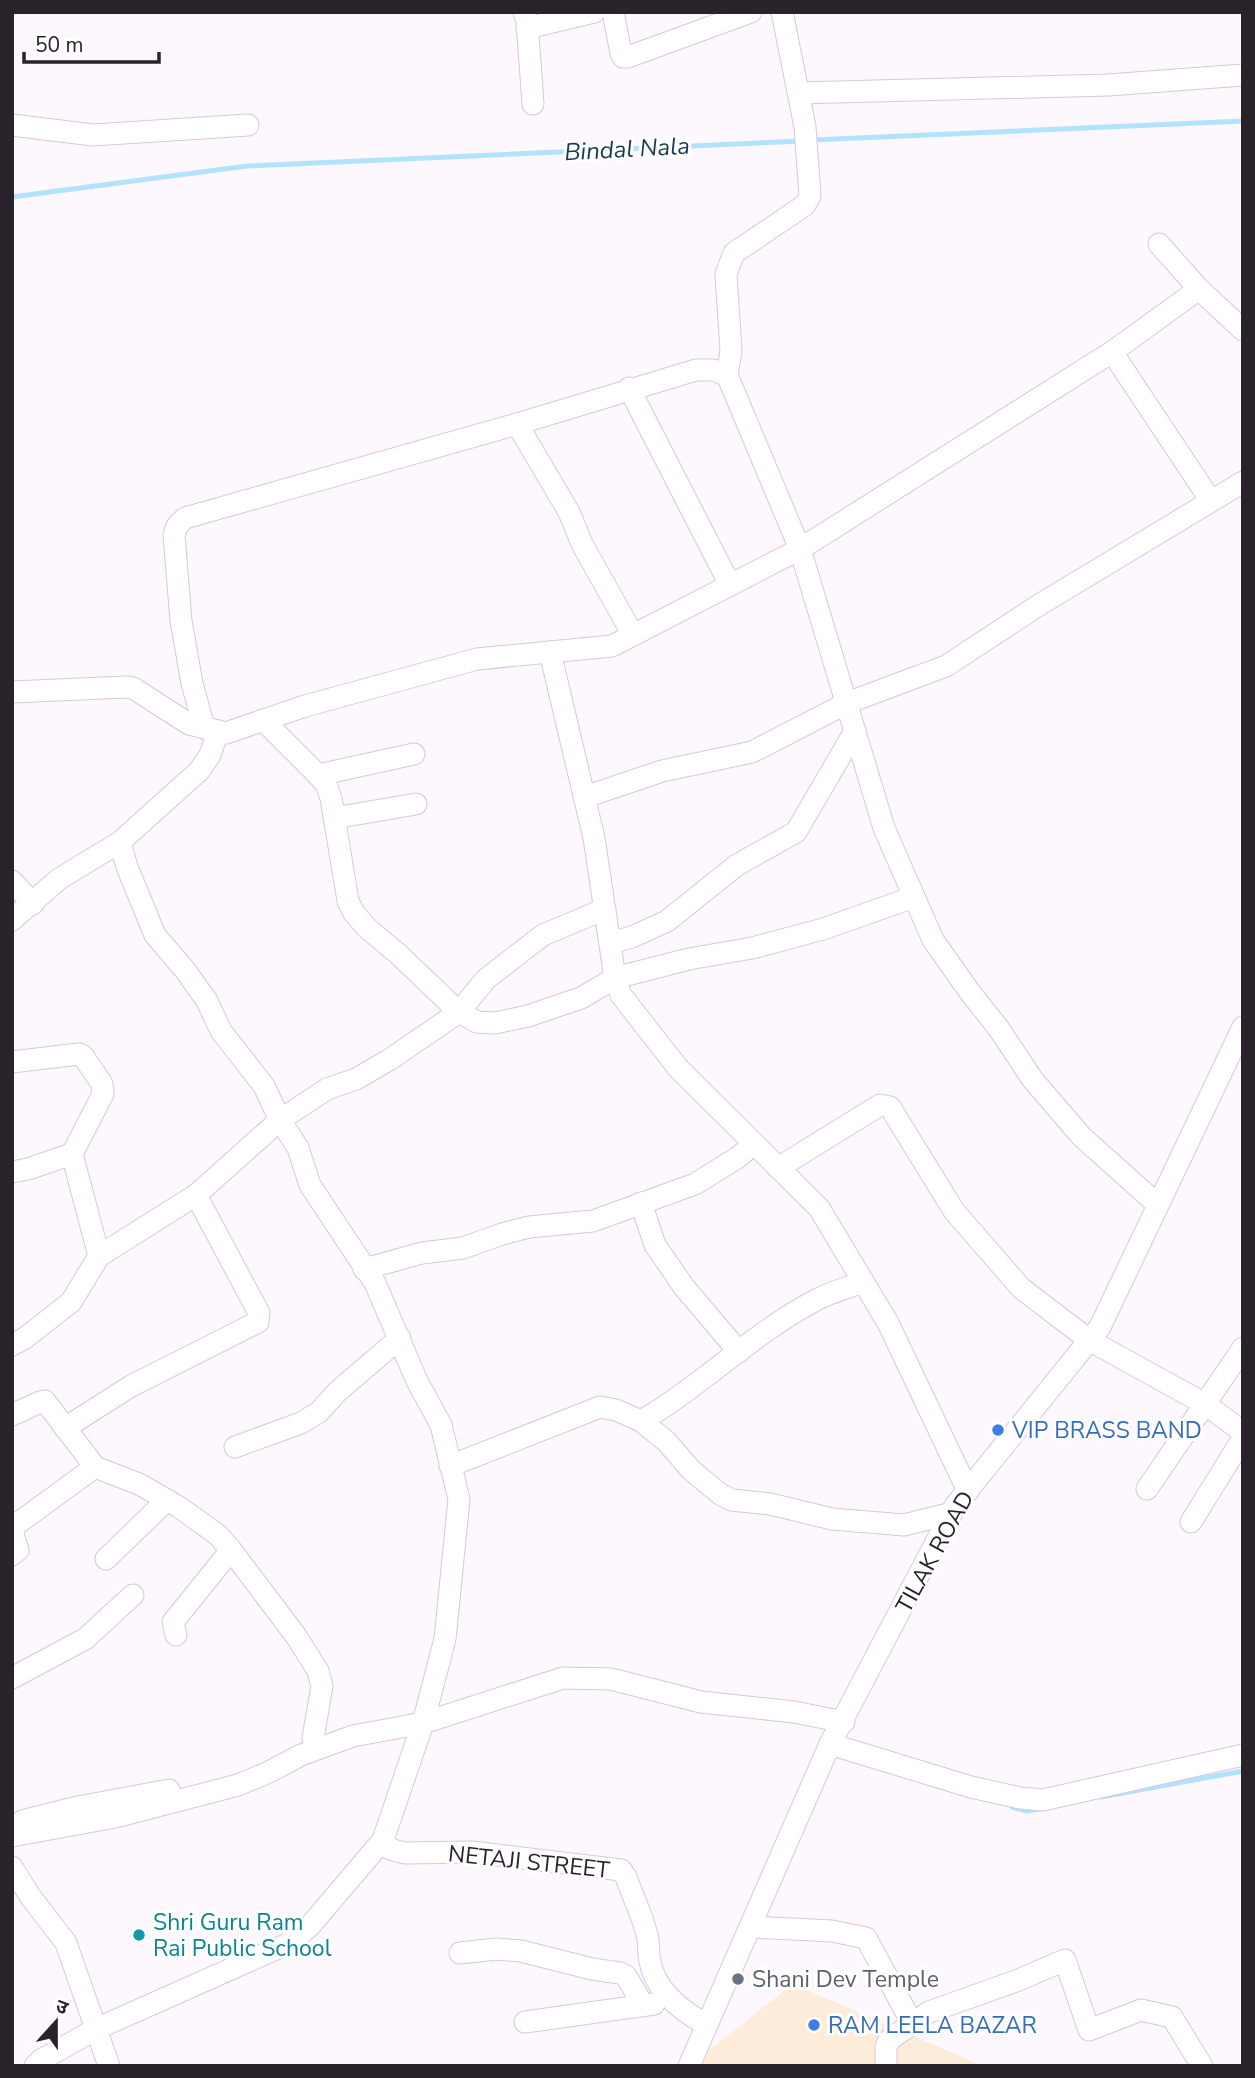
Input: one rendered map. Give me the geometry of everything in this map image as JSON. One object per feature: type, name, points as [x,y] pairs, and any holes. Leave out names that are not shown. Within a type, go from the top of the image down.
[{"type":"street","points":[[533,104],[525,20],[594,12]]},
{"type":"street","points":[[613,12],[621,53],[628,57],[751,12]]},
{"type":"street","points":[[782,12],[805,127],[810,191],[805,205],[734,253],[729,264],[726,274],[731,351],[727,375],[800,550],[884,828],[933,940],[1033,1080],[1082,1136],[1158,1205]]},
{"type":"street","points":[[799,93],[1108,85],[1243,75]]},
{"type":"street","points":[[12,125],[93,135],[248,125]]},
{"type":"street","points":[[1159,244],[1199,289],[1243,330]]},
{"type":"street","points":[[12,692],[132,688],[188,724],[226,733],[305,706],[477,659],[612,646],[800,550],[1112,352],[1199,289]]},
{"type":"street","points":[[1112,352],[1211,501]]},
{"type":"street","points":[[12,920],[60,879],[120,842],[206,763],[211,730],[192,683],[181,621],[174,535],[177,526],[185,518],[696,370],[713,370],[727,375]]},
{"type":"street","points":[[629,388],[730,586]]},
{"type":"street","points":[[517,424],[569,512],[582,544],[633,635]]},
{"type":"street","points":[[585,797],[662,771],[752,752],[847,703],[946,666],[1039,605],[1243,482]]},
{"type":"street","points":[[550,652],[585,797],[615,978],[621,995],[678,1068],[820,1208],[888,1323],[968,1491]]},
{"type":"street","points":[[263,720],[326,784],[331,798],[348,901],[355,914],[459,1012],[477,1021],[495,1023],[528,1016],[581,998],[615,978],[689,959],[752,948],[823,929],[914,897]]},
{"type":"street","points":[[610,943],[632,937],[667,921],[737,865],[796,832],[855,731]]},
{"type":"street","points":[[318,775],[414,754]]},
{"type":"street","points":[[334,818],[416,804]]},
{"type":"street","points":[[35,2066],[96,2029],[287,1944],[309,1927],[383,1840],[425,1716],[445,1639],[459,1499],[441,1425],[417,1381],[375,1283],[310,1185],[298,1148],[280,1120],[264,1086],[221,1031],[207,1001],[180,963],[155,935],[127,867],[120,842]]},
{"type":"street","points":[[12,881],[33,904]]},
{"type":"street","points":[[12,1345],[71,1302],[99,1256],[196,1195],[280,1120],[327,1089],[356,1079],[389,1060],[459,1012],[486,979],[543,935],[605,909]]},
{"type":"street","name":"TILAK ROAD","points":[[689,2066],[830,1744],[952,1513],[1100,1326],[1243,1027]]},
{"type":"street","points":[[12,1062],[79,1054],[102,1084],[103,1094],[72,1154],[99,1256]]},
{"type":"street","points":[[778,1168],[880,1105],[890,1107],[954,1211],[1021,1288],[1089,1340],[1205,1404],[1243,1432]]},
{"type":"street","points":[[365,1269],[422,1253],[463,1248],[529,1227],[593,1221],[695,1184],[754,1144]]},
{"type":"street","points":[[12,1172],[72,1154]]},
{"type":"street","points":[[65,1428],[131,1387],[258,1322],[260,1313],[196,1195]]},
{"type":"street","points":[[641,1203],[654,1245],[684,1287],[738,1352]]},
{"type":"street","points":[[641,1421],[674,1402],[738,1352],[818,1299],[863,1282]]},
{"type":"street","points":[[235,1447],[301,1423],[319,1412],[337,1392],[400,1338]]},
{"type":"street","points":[[1147,1489],[1243,1348]]},
{"type":"street","points":[[12,1415],[45,1401],[95,1468],[139,1484],[218,1535],[296,1636],[318,1671],[322,1686],[313,1738]]},
{"type":"street","points":[[450,1465],[600,1407],[617,1410],[641,1421],[666,1441],[691,1470],[720,1494],[732,1500],[771,1504],[832,1519],[904,1525],[952,1513]]},
{"type":"street","points":[[1191,1522],[1243,1438]]},
{"type":"street","points":[[12,1555],[18,1550],[13,1535],[14,1526],[95,1468]]},
{"type":"street","points":[[106,1559],[167,1500]]},
{"type":"street","points":[[176,1635],[173,1622],[231,1550]]},
{"type":"street","points":[[12,1678],[85,1639],[133,1595]]},
{"type":"street","points":[[12,1836],[115,1817],[238,1785],[270,1772],[300,1755],[353,1735],[564,1678],[611,1679],[701,1702],[847,1715]]},
{"type":"street","points":[[12,1825],[78,1807],[219,1778],[276,1757],[313,1738],[369,1719],[425,1716]]},
{"type":"street","points":[[830,1744],[971,1787],[1020,1798],[1043,1800],[1243,1755]]},
{"type":"street","name":"NETAJI STREET","points":[[383,1840],[390,1849],[404,1853],[472,1852],[621,1870],[648,1938],[654,1976],[672,2001],[688,2015],[707,2025]]},
{"type":"street","points":[[12,1867],[30,1896],[66,1943],[109,2066]]},
{"type":"street","points":[[750,1927],[832,1931],[866,1938],[912,2023]]},
{"type":"street","points":[[460,1953],[521,1951],[592,1969],[620,1973],[626,1976],[643,2005]]},
{"type":"street","points":[[886,2066],[889,2040],[929,2012],[1016,1981],[1065,1960],[1089,2030],[1141,2010],[1172,2017],[1202,2066]]},
{"type":"street","points":[[524,2022],[672,2001]]},
{"type":"shaded area","name":"RAM LEELA BAZAR","points":[[793,1984],[983,2066],[689,2066]]},
{"type":"waterway","name":"Bindal Nala","points":[[812,140],[1243,121]]},
{"type":"waterway","name":"Bindal Nala","points":[[12,197],[247,166],[803,141]]},
{"type":"waterway","points":[[1101,1797],[1243,1771]]},
{"type":"waterway","points":[[1012,1807],[1027,1811],[1040,1809]]},
{"type":"place","name":"VIP BRASS BAND","points":[[998,1430]]},
{"type":"place","name":"Shri Guru Ram Rai Public School","points":[[139,1935]]},
{"type":"place","name":"Shani Dev Temple","points":[[738,1979]]},
{"type":"place","name":"RAM LEELA BAZAR","points":[[814,2025]]}]
